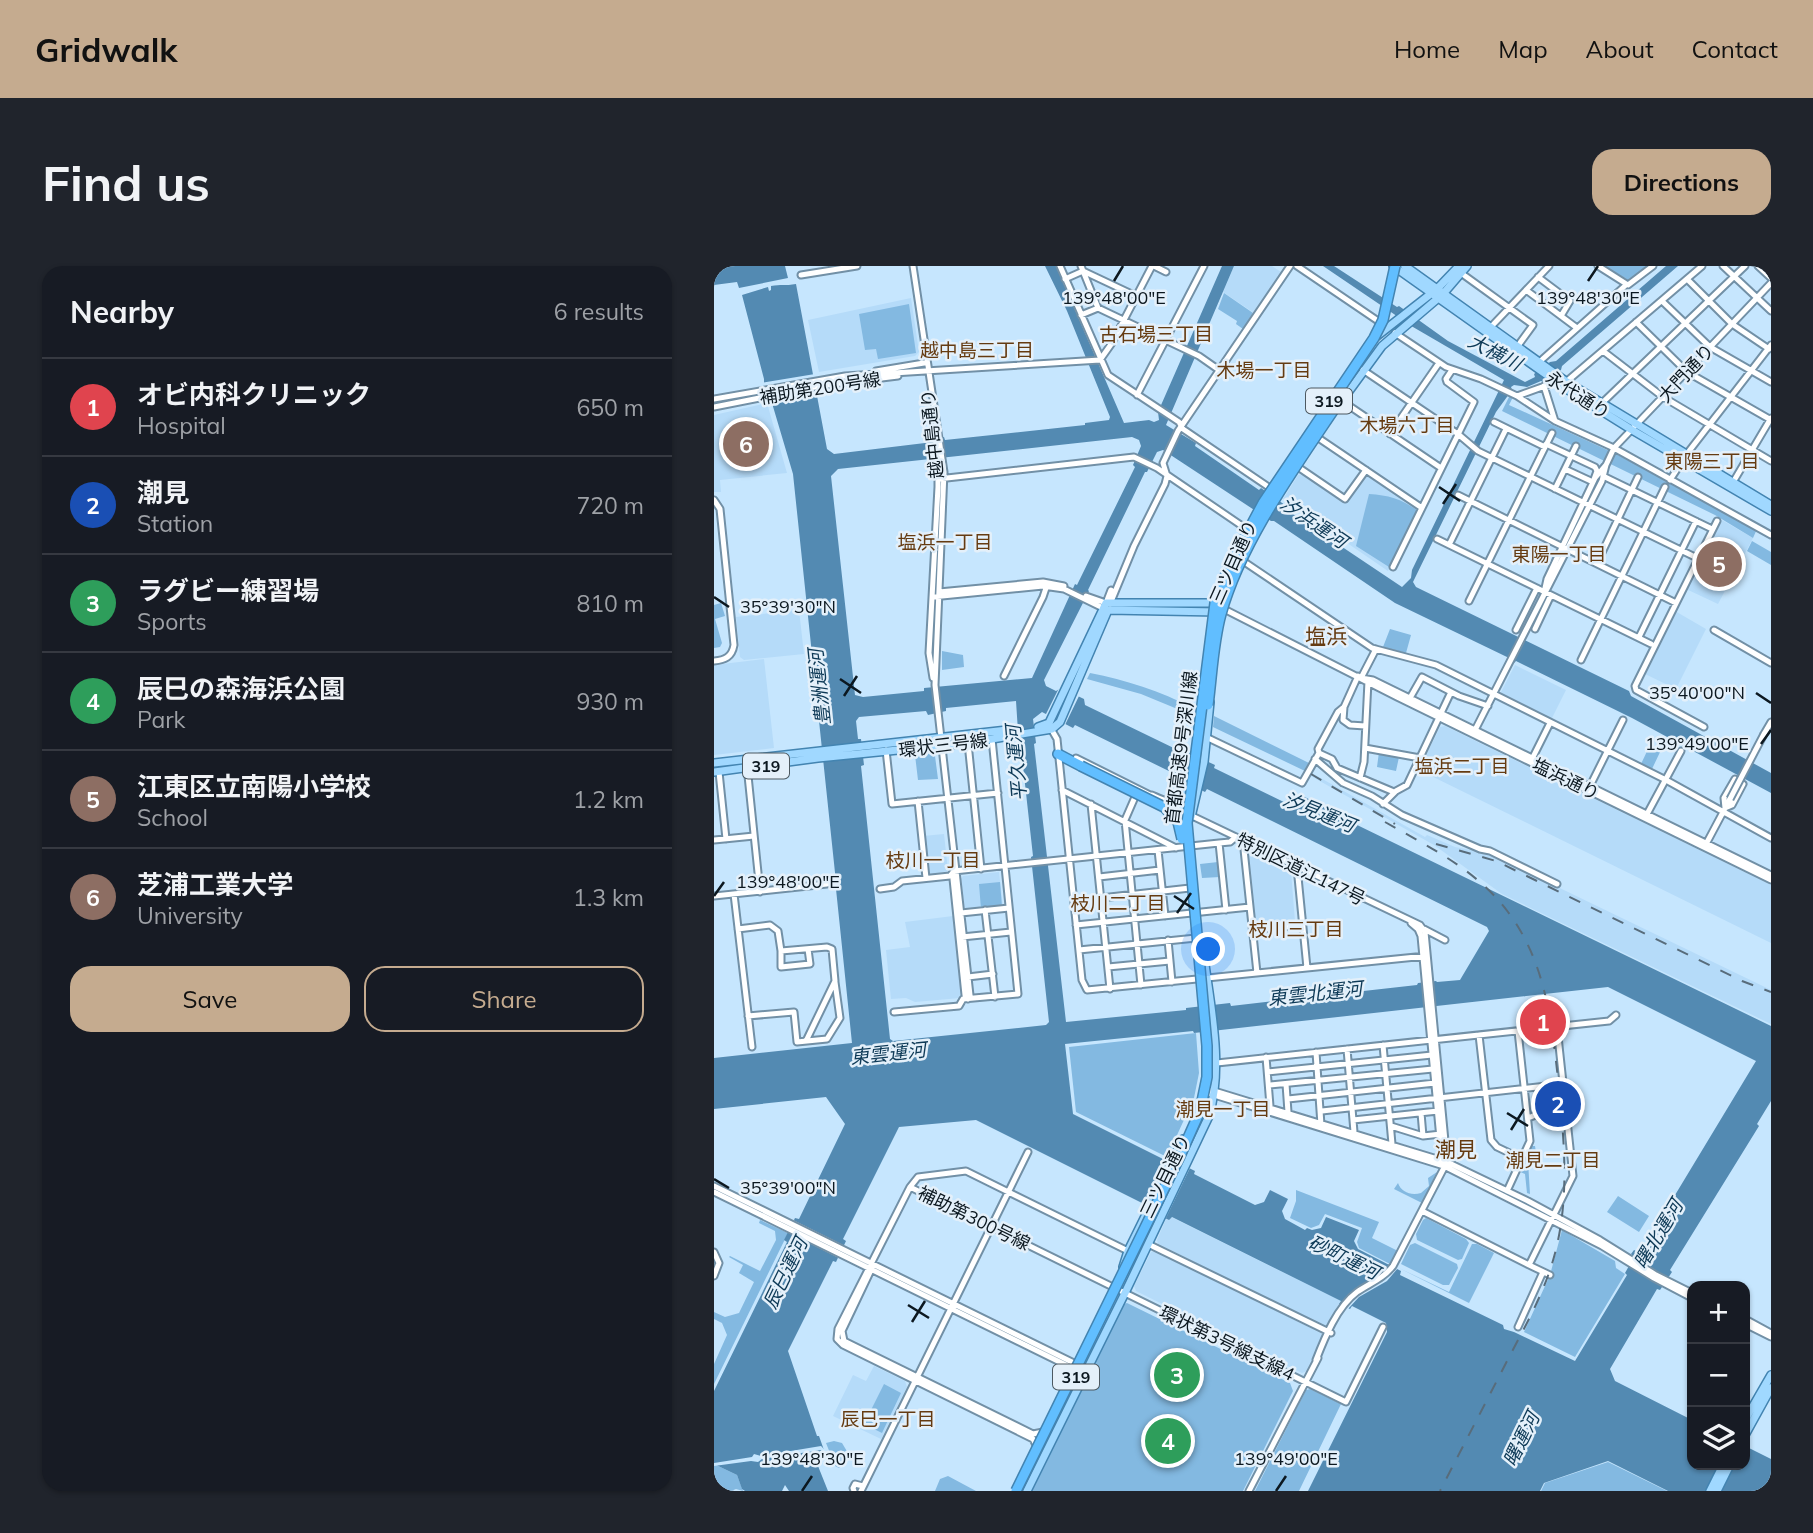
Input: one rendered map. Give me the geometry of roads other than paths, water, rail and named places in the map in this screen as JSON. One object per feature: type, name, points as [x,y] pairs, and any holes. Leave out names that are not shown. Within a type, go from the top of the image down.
[{"type":"highway","name":"首都高速9号深川線","points":[[1020,1491],[1193,1143],[1208,1100],[1213,1054],[1192,839],[1217,630],[1229,589],[1270,507],[1375,345],[1395,266]]},
{"type":"highway","name":"首都高速9号深川線","points":[[1020,1491],[1200,1111],[1205,1092],[1208,1059],[1186,823],[1215,603],[1227,571],[1263,503],[1374,338],[1383,320],[1395,266]]},
{"type":"highway","points":[[1208,710],[1212,646],[1223,595],[1250,535],[1308,444],[1318,438]]},
{"type":"highway","points":[[1058,754],[1156,803],[1174,817],[1182,835],[1196,934]]},
{"type":"main road","name":"永代通り","points":[[1395,266],[1539,366]]},
{"type":"main road","name":"永代通り","points":[[1405,266],[1438,294]]},
{"type":"main road","name":"三ツ目通り","points":[[1318,438],[1363,370],[1395,332],[1438,294],[1457,269],[1467,266]]},
{"type":"main road","name":"三ツ目通り","points":[[1186,815],[1197,798],[1211,607],[1233,555],[1269,488],[1365,349],[1395,320],[1438,294]]},
{"type":"main road","name":"永代通り","points":[[1488,330],[1517,347],[1554,378],[1771,511]]},
{"type":"main road","name":"永代通り","points":[[1554,378],[1567,382],[1634,428]]},
{"type":"main road","name":"三ツ目通り","points":[[1120,1290],[1128,1251],[1193,1120],[1202,1090],[1205,1005],[1186,793],[1206,737],[1215,650],[1225,611],[1244,560],[1295,466]]},
{"type":"main road","name":"永代通り","points":[[1732,485],[1771,505]]},
{"type":"main road","points":[[1050,724],[1059,722],[1107,606],[1211,607],[1225,611]]},
{"type":"main road","points":[[1050,724],[1065,689],[1085,656]]},
{"type":"main road","name":"環状三号線","points":[[717,772],[747,764],[941,743],[1035,729],[1050,724]]},
{"type":"main road","name":"環状三号線","points":[[941,743],[968,743],[1016,732]]},
{"type":"main road","name":"環状三号線","points":[[714,763],[747,764]]},
{"type":"main road","name":"三ツ目通り","points":[[1189,847],[1190,888],[1196,913],[1196,934],[1203,979]]},
{"type":"main road","name":"三ツ目通り","points":[[1020,1491],[1120,1290],[1149,1244],[1206,1125],[1216,1093],[1217,1063],[1214,1037],[1205,1005]]},
{"type":"main road","name":"三ツ目通り","points":[[1128,1251],[1135,1251],[1146,1232],[1159,1221]]},
{"type":"main road","points":[[1020,1491],[1043,1432],[1081,1369],[1120,1290]]},
{"type":"main road","points":[[1750,1411],[1771,1375]]},
{"type":"main road","points":[[1750,1425],[1771,1388]]},
{"type":"main road","points":[[1710,1491],[1720,1470]]},
{"type":"main road","points":[[1717,1491],[1728,1470]]},
{"type":"street","points":[[802,275],[857,266]]},
{"type":"street","name":"越中島通り","points":[[913,266],[940,459],[935,685],[954,872]]},
{"type":"street","points":[[1060,266],[1099,360],[1110,377],[1171,417],[1180,429],[1269,488]]},
{"type":"street","points":[[927,371],[1099,360],[1108,349],[1153,266],[1166,272]]},
{"type":"street","points":[[1138,395],[1204,266]]},
{"type":"street","points":[[936,595],[1047,584],[1070,590],[1107,606],[1167,476],[1163,463],[1180,429],[1288,269],[1278,266]]},
{"type":"street","points":[[1297,266],[1387,327]]},
{"type":"street","points":[[1488,330],[1549,266]]},
{"type":"street","points":[[1598,266],[1626,285]]},
{"type":"street","points":[[1539,366],[1626,285],[1634,282],[1653,266]]},
{"type":"street","points":[[1567,382],[1702,266]]},
{"type":"street","points":[[1723,266],[1771,311]]},
{"type":"street","points":[[1601,404],[1745,266]]},
{"type":"street","points":[[1758,266],[1771,281]]},
{"type":"street","points":[[1065,279],[1082,268]]},
{"type":"street","points":[[1082,268],[1136,296]]},
{"type":"street","points":[[1082,268],[1098,308],[1196,355],[1219,370]]},
{"type":"street","points":[[1457,269],[1533,325],[1517,347]]},
{"type":"street","points":[[1538,277],[1570,301],[1561,316]]},
{"type":"street","points":[[1671,480],[1685,457],[1770,348],[1732,324],[1687,279]]},
{"type":"street","name":"大門通り","points":[[1493,695],[1544,592],[1547,579],[1590,506],[1614,448],[1771,281]]},
{"type":"street","points":[[1526,290],[1577,328]]},
{"type":"street","points":[[1662,300],[1710,347],[1771,382]]},
{"type":"street","points":[[1081,315],[1098,308]]},
{"type":"street","points":[[1636,323],[1687,372],[1771,419],[1732,485]]},
{"type":"street","points":[[1395,332],[1439,363],[1482,379],[1514,395],[1555,421],[1614,448],[1771,536]]},
{"type":"street","name":"越中島通り","points":[[924,350],[927,371]]},
{"type":"street","points":[[1603,351],[1663,397],[1771,461]]},
{"type":"street","name":"補助第200号線","points":[[845,376],[924,363]]},
{"type":"street","points":[[1390,434],[1439,363]]},
{"type":"street","points":[[1363,370],[1476,449],[1695,557]]},
{"type":"street","points":[[1392,567],[1474,401],[1447,382],[1452,370]]},
{"type":"street","name":"補助第200号線","points":[[714,399],[823,378],[927,371]]},
{"type":"street","name":"補助第200号線","points":[[714,407],[825,385],[927,371]]},
{"type":"street","points":[[1514,395],[1544,386],[1554,378]]},
{"type":"street","points":[[1544,386],[1555,421]]},
{"type":"street","points":[[737,394],[739,402]]},
{"type":"street","points":[[1333,396],[1441,468]]},
{"type":"street","points":[[1494,422],[1597,469],[1593,482],[1565,468]]},
{"type":"street","points":[[1449,545],[1506,429]]},
{"type":"street","points":[[1308,432],[1422,508]]},
{"type":"street","points":[[1469,601],[1552,433]]},
{"type":"street","points":[[1555,489],[1576,446]]},
{"type":"street","points":[[941,479],[1134,457],[1153,466],[1256,536]]},
{"type":"street","name":"大門通り","points":[[1565,548],[1583,502],[1606,465]]},
{"type":"street","points":[[1295,466],[1345,499],[1366,470]]},
{"type":"street","points":[[1603,476],[1710,527]]},
{"type":"street","points":[[1597,563],[1638,477]]},
{"type":"street","points":[[1581,660],[1665,487]]},
{"type":"street","points":[[1458,495],[1676,603]]},
{"type":"street","points":[[714,500],[720,509],[734,645],[733,651],[726,659],[714,661]]},
{"type":"street","points":[[1639,638],[1696,521]]},
{"type":"street","points":[[1704,727],[1636,690],[1635,686],[1717,521]]},
{"type":"street","points":[[1437,539],[1651,644]]},
{"type":"street","points":[[1233,555],[1376,649],[1436,665],[1666,780],[1771,838]]},
{"type":"street","points":[[1004,677],[1047,584]]},
{"type":"street","points":[[1516,630],[1537,588]]},
{"type":"street","points":[[1535,629],[1551,595]]},
{"type":"street","name":"塩浜通り","points":[[1225,611],[1359,677],[1410,698],[1440,715]]},
{"type":"street","points":[[1714,631],[1771,663]]},
{"type":"street","points":[[1366,726],[1350,725],[1343,720],[1345,707],[1376,649]]},
{"type":"street","points":[[1410,698],[1422,677],[1488,706]]},
{"type":"street","points":[[1360,778],[1365,748],[1369,681]]},
{"type":"street","name":"塩浜通り","points":[[1369,681],[1771,877]]},
{"type":"street","points":[[1383,804],[1394,792],[1407,785],[1451,692]]},
{"type":"street","points":[[1474,732],[1493,695]]},
{"type":"street","points":[[1206,737],[1300,783],[1319,752],[1318,749],[1334,718],[1345,707]]},
{"type":"street","points":[[1589,788],[1623,720]]},
{"type":"street","points":[[1705,845],[1771,722]]},
{"type":"street","points":[[1532,760],[1550,723]]},
{"type":"street","points":[[1050,724],[1057,739],[1073,901],[1085,989],[1110,989],[1423,956]]},
{"type":"street","points":[[894,1012],[959,1006],[963,999],[1018,995],[992,739]]},
{"type":"street","points":[[968,743],[981,869]]},
{"type":"street","points":[[1365,748],[1420,758]]},
{"type":"street","points":[[886,749],[892,804],[998,793]]},
{"type":"street","points":[[1646,816],[1681,751]]},
{"type":"street","points":[[1319,752],[1332,760],[1337,768],[1394,792]]},
{"type":"street","name":"特別区道江147号","points":[[1058,754],[1069,755],[1169,802],[1179,800],[1186,793]]},
{"type":"street","name":"特別区道江147号","points":[[1058,754],[1069,764],[1164,811],[1186,815]]},
{"type":"street","points":[[1315,759],[1343,783],[1372,796],[1410,819],[1490,851],[1557,884]]},
{"type":"street","points":[[747,764],[760,892]]},
{"type":"street","points":[[717,772],[726,839]]},
{"type":"street","points":[[1735,779],[1744,784],[1732,805],[1724,810],[1724,798],[1735,779]]},
{"type":"street","name":"特別区道江147号","points":[[1139,789],[1186,815],[1420,925],[1445,940]]},
{"type":"street","points":[[1062,790],[1176,848]]},
{"type":"street","points":[[714,795],[722,794]]},
{"type":"street","points":[[1135,797],[1125,820],[1141,985]]},
{"type":"street","points":[[918,801],[926,878]]},
{"type":"street","points":[[1091,804],[1110,989]]},
{"type":"street","points":[[714,840],[754,836]]},
{"type":"street","points":[[880,889],[894,887],[902,881],[950,876],[954,872],[1219,844],[1230,842],[1236,837]]},
{"type":"street","points":[[1243,840],[1257,973]]},
{"type":"street","points":[[1219,844],[1226,909]]},
{"type":"street","points":[[1158,850],[1165,916]]},
{"type":"street","points":[[1297,867],[1307,968]]},
{"type":"street","points":[[1099,877],[1160,870]]},
{"type":"street","points":[[954,872],[961,913],[965,995],[968,999]]},
{"type":"street","points":[[954,872],[968,977],[968,999]]},
{"type":"street","points":[[714,896],[827,884]]},
{"type":"street","points":[[1073,901],[1190,888]]},
{"type":"street","points":[[734,894],[752,1047]]},
{"type":"street","points":[[1076,925],[1250,907]]},
{"type":"street","points":[[961,913],[1009,908]]},
{"type":"street","points":[[985,911],[995,997]]},
{"type":"street","points":[[1383,1327],[1346,1402],[1305,1382],[1344,1307],[1360,1293],[1386,1278],[1394,1266],[1445,1163],[1420,934],[1410,922]]},
{"type":"street","points":[[738,929],[769,925],[778,930],[781,967],[810,964],[808,949]]},
{"type":"street","points":[[1253,930],[1302,926]]},
{"type":"street","points":[[1423,956],[1424,929]]},
{"type":"street","points":[[961,937],[1012,932]]},
{"type":"street","points":[[1079,950],[1168,940],[1196,934]]},
{"type":"street","points":[[1168,940],[1172,982]]},
{"type":"street","points":[[748,1016],[794,1012],[797,1042],[827,1039],[840,1018],[830,947],[780,951]]},
{"type":"street","points":[[1108,967],[1170,961]]},
{"type":"street","points":[[968,977],[993,974]]},
{"type":"street","points":[[806,1041],[835,981]]},
{"type":"street","points":[[1217,1063],[1609,1021],[1616,1015]]},
{"type":"street","points":[[1529,1265],[1573,1175],[1557,1027]]},
{"type":"street","points":[[1507,1191],[1530,1141],[1518,1031]]},
{"type":"street","points":[[1479,1035],[1493,1143],[1522,1160]]},
{"type":"street","points":[[1432,1039],[1433,1069],[1439,1098],[1438,1111],[1445,1163]]},
{"type":"street","points":[[1383,1045],[1392,1144]]},
{"type":"street","points":[[1347,1049],[1354,1132]]},
{"type":"street","points":[[1316,1052],[1321,1125]]},
{"type":"street","points":[[1268,1072],[1432,1055]]},
{"type":"street","points":[[1266,1057],[1270,1106]]},
{"type":"street","points":[[1269,1085],[1433,1069]]},
{"type":"street","points":[[1288,1099],[1435,1083]]},
{"type":"street","points":[[1286,1084],[1288,1112]]},
{"type":"street","points":[[1322,1111],[1564,1084]]},
{"type":"street","points":[[1528,1118],[1543,1112],[1547,1107],[1544,1086]]},
{"type":"street","points":[[1202,1090],[1270,1106],[1321,1125],[1354,1132],[1445,1163],[1507,1191],[1687,1292]]},
{"type":"street","points":[[1216,1093],[1445,1163],[1554,1217]]},
{"type":"street","points":[[1353,1120],[1438,1111]]},
{"type":"street","points":[[1421,1113],[1423,1136]]},
{"type":"street","points":[[1406,1115],[1408,1131]]},
{"type":"street","points":[[1391,1126],[1423,1136],[1441,1134]]},
{"type":"street","points":[[854,1491],[855,1484],[862,1488],[1028,1152]]},
{"type":"street","points":[[910,1187],[918,1177],[964,1171],[1128,1251]]},
{"type":"street","points":[[714,1186],[871,1267],[1081,1369]]},
{"type":"street","name":"補助第300号線","points":[[916,1379],[843,1345],[837,1339],[838,1329],[910,1187],[1120,1290]]},
{"type":"street","points":[[714,1192],[783,1223]]},
{"type":"street","points":[[1422,1211],[1547,1274],[1518,1327]]},
{"type":"street","points":[[1149,1244],[1330,1333]]},
{"type":"street","points":[[714,1252],[719,1263],[714,1276]]},
{"type":"street","name":"環状第3号線支線4","points":[[1120,1290],[1305,1382],[1249,1491]]},
{"type":"street","points":[[1750,1324],[1771,1335]]},
{"type":"street","points":[[916,1379],[1032,1434],[1043,1432]]},
{"type":"street","points":[[916,1379],[1033,1439],[1036,1447]]},
{"type":"water","points":[[714,266],[785,266],[788,278],[739,288],[737,282],[714,285]]},
{"type":"water","points":[[1045,266],[1056,266],[1124,423],[1159,420],[1158,412],[1222,266],[1234,266],[1166,425],[1196,443],[1195,446],[1259,490],[1261,488],[1285,505],[1284,508],[1402,587],[1411,578],[1412,570],[1504,380],[1413,327],[1323,266],[1334,266],[1399,306],[1448,341],[1525,382],[1535,377],[1534,374],[1550,362],[1556,361],[1666,266],[1678,266],[1562,366],[1561,370],[1543,382],[1527,387],[1511,387],[1512,390],[1496,412],[1413,582],[1416,587],[1629,691],[1631,696],[1771,773],[1771,793],[1632,718],[1395,603],[1163,450],[1157,452],[1145,472],[1044,680],[1046,686],[1056,691],[1061,688],[1084,699],[1085,705],[1215,765],[1214,768],[1296,808],[1303,796],[1355,824],[1771,1026],[1771,1101],[1757,1124],[1759,1126],[1670,1270],[1672,1272],[1660,1290],[1657,1289],[1610,1369],[1615,1381],[1687,1417],[1687,1470],[1750,1470],[1750,1448],[1771,1459],[1771,1491],[1668,1491],[1608,1461],[1544,1483],[1540,1491],[1308,1491],[1387,1332],[1386,1323],[1352,1306],[1350,1309],[1339,1304],[1341,1301],[1172,1217],[1169,1220],[1144,1208],[1144,1204],[976,1120],[899,1127],[843,1239],[846,1241],[836,1262],[833,1261],[788,1351],[825,1453],[818,1466],[828,1491],[789,1491],[785,1485],[782,1491],[745,1491],[737,1475],[714,1464],[714,1391],[787,1242],[784,1240],[795,1218],[799,1219],[845,1124],[826,1097],[714,1109],[714,1058],[852,1043],[836,889],[833,889],[833,883],[836,882],[793,474],[764,384],[742,295],[768,287],[769,291],[771,286],[796,284],[827,449],[834,454],[925,443],[926,439],[944,437],[945,440],[1085,425],[1109,420],[1067,311]],"holes":[[[1132,437],[1139,440],[1141,446],[1133,465],[1135,467],[1077,585],[1075,584],[1032,678],[924,688],[924,691],[863,697],[855,695],[831,476],[838,469]],[[1016,701],[1049,1022],[1046,1025],[893,1041],[890,1039],[861,766],[864,765],[861,739],[858,739],[856,721],[859,717],[926,711],[928,715],[946,711],[946,708]],[[1042,712],[1073,728],[1075,725],[1177,775],[1177,778],[1205,792],[1207,789],[1487,927],[1489,931],[1460,980],[1066,1022],[1034,744],[1033,719]],[[1608,987],[1756,1061],[1640,1253],[1634,1250],[1631,1254],[1634,1257],[1625,1273],[1627,1275],[1575,1361],[1504,1329],[1503,1325],[1400,1275],[1401,1271],[1358,1249],[1354,1241],[1359,1230],[1326,1217],[1321,1228],[1305,1230],[1285,1219],[1282,1211],[1288,1199],[1270,1190],[1264,1202],[1255,1205],[1194,1174],[1195,1171],[1167,1157],[1165,1160],[1073,1114],[1065,1044],[1194,1033]]]},
{"type":"railway","points":[[1311,774],[1395,824]]},
{"type":"railway","points":[[1385,822],[1435,850],[1482,884],[1496,897],[1521,932],[1546,996],[1561,1111],[1563,1201],[1551,1267],[1542,1292],[1440,1491]]},
{"type":"railway","points":[[1436,844],[1496,861],[1742,981],[1771,992]]},
{"type":"place","name":"芝浦工業大学","points":[[746,444]]},
{"type":"place","name":"江東区立南陽小学校","points":[[1719,564]]},
{"type":"place","name":"オビ内科クリニック","points":[[1543,1022]]},
{"type":"place","name":"潮見","points":[[1558,1104]]},
{"type":"place","name":"ラグビー練習場","points":[[1177,1375]]},
{"type":"place","name":"辰巳の森海浜公園","points":[[1168,1441]]},
{"type":"district","name":"古石場三丁目","points":[[1156,334]]},
{"type":"district","name":"越中島三丁目","points":[[977,350]]},
{"type":"district","name":"木場一丁目","points":[[1264,370]]},
{"type":"district","name":"木場六丁目","points":[[1407,425]]},
{"type":"district","name":"東陽三丁目","points":[[1712,461]]},
{"type":"district","name":"塩浜一丁目","points":[[945,542]]},
{"type":"district","name":"東陽一丁目","points":[[1559,554]]},
{"type":"district","name":"塩浜","points":[[1326,636]]},
{"type":"district","name":"塩浜二丁目","points":[[1462,766]]},
{"type":"district","name":"枝川一丁目","points":[[933,860]]},
{"type":"district","name":"枝川二丁目","points":[[1118,903]]},
{"type":"district","name":"枝川三丁目","points":[[1296,929]]},
{"type":"district","name":"潮見一丁目","points":[[1223,1109]]},
{"type":"district","name":"潮見","points":[[1456,1149]]},
{"type":"district","name":"潮見二丁目","points":[[1553,1160]]},
{"type":"district","name":"辰巳一丁目","points":[[888,1419]]},
{"type":"water label","name":"大横川","points":[[1495,352]]},
{"type":"water label","name":"汐浜運河","points":[[1314,522]]},
{"type":"water label","name":"豊洲運河","points":[[819,687]]},
{"type":"water label","name":"平久運河","points":[[1016,763]]},
{"type":"water label","name":"汐見運河","points":[[1319,812]]},
{"type":"water label","name":"東雲北運河","points":[[1315,993]]},
{"type":"water label","name":"東雲運河","points":[[888,1053]]},
{"type":"water label","name":"曙北運河","points":[[1658,1234]]},
{"type":"water label","name":"砂町運河","points":[[1344,1257]]},
{"type":"water label","name":"辰巳運河","points":[[785,1273]]},
{"type":"water label","name":"曙運河","points":[[1521,1439]]}]
